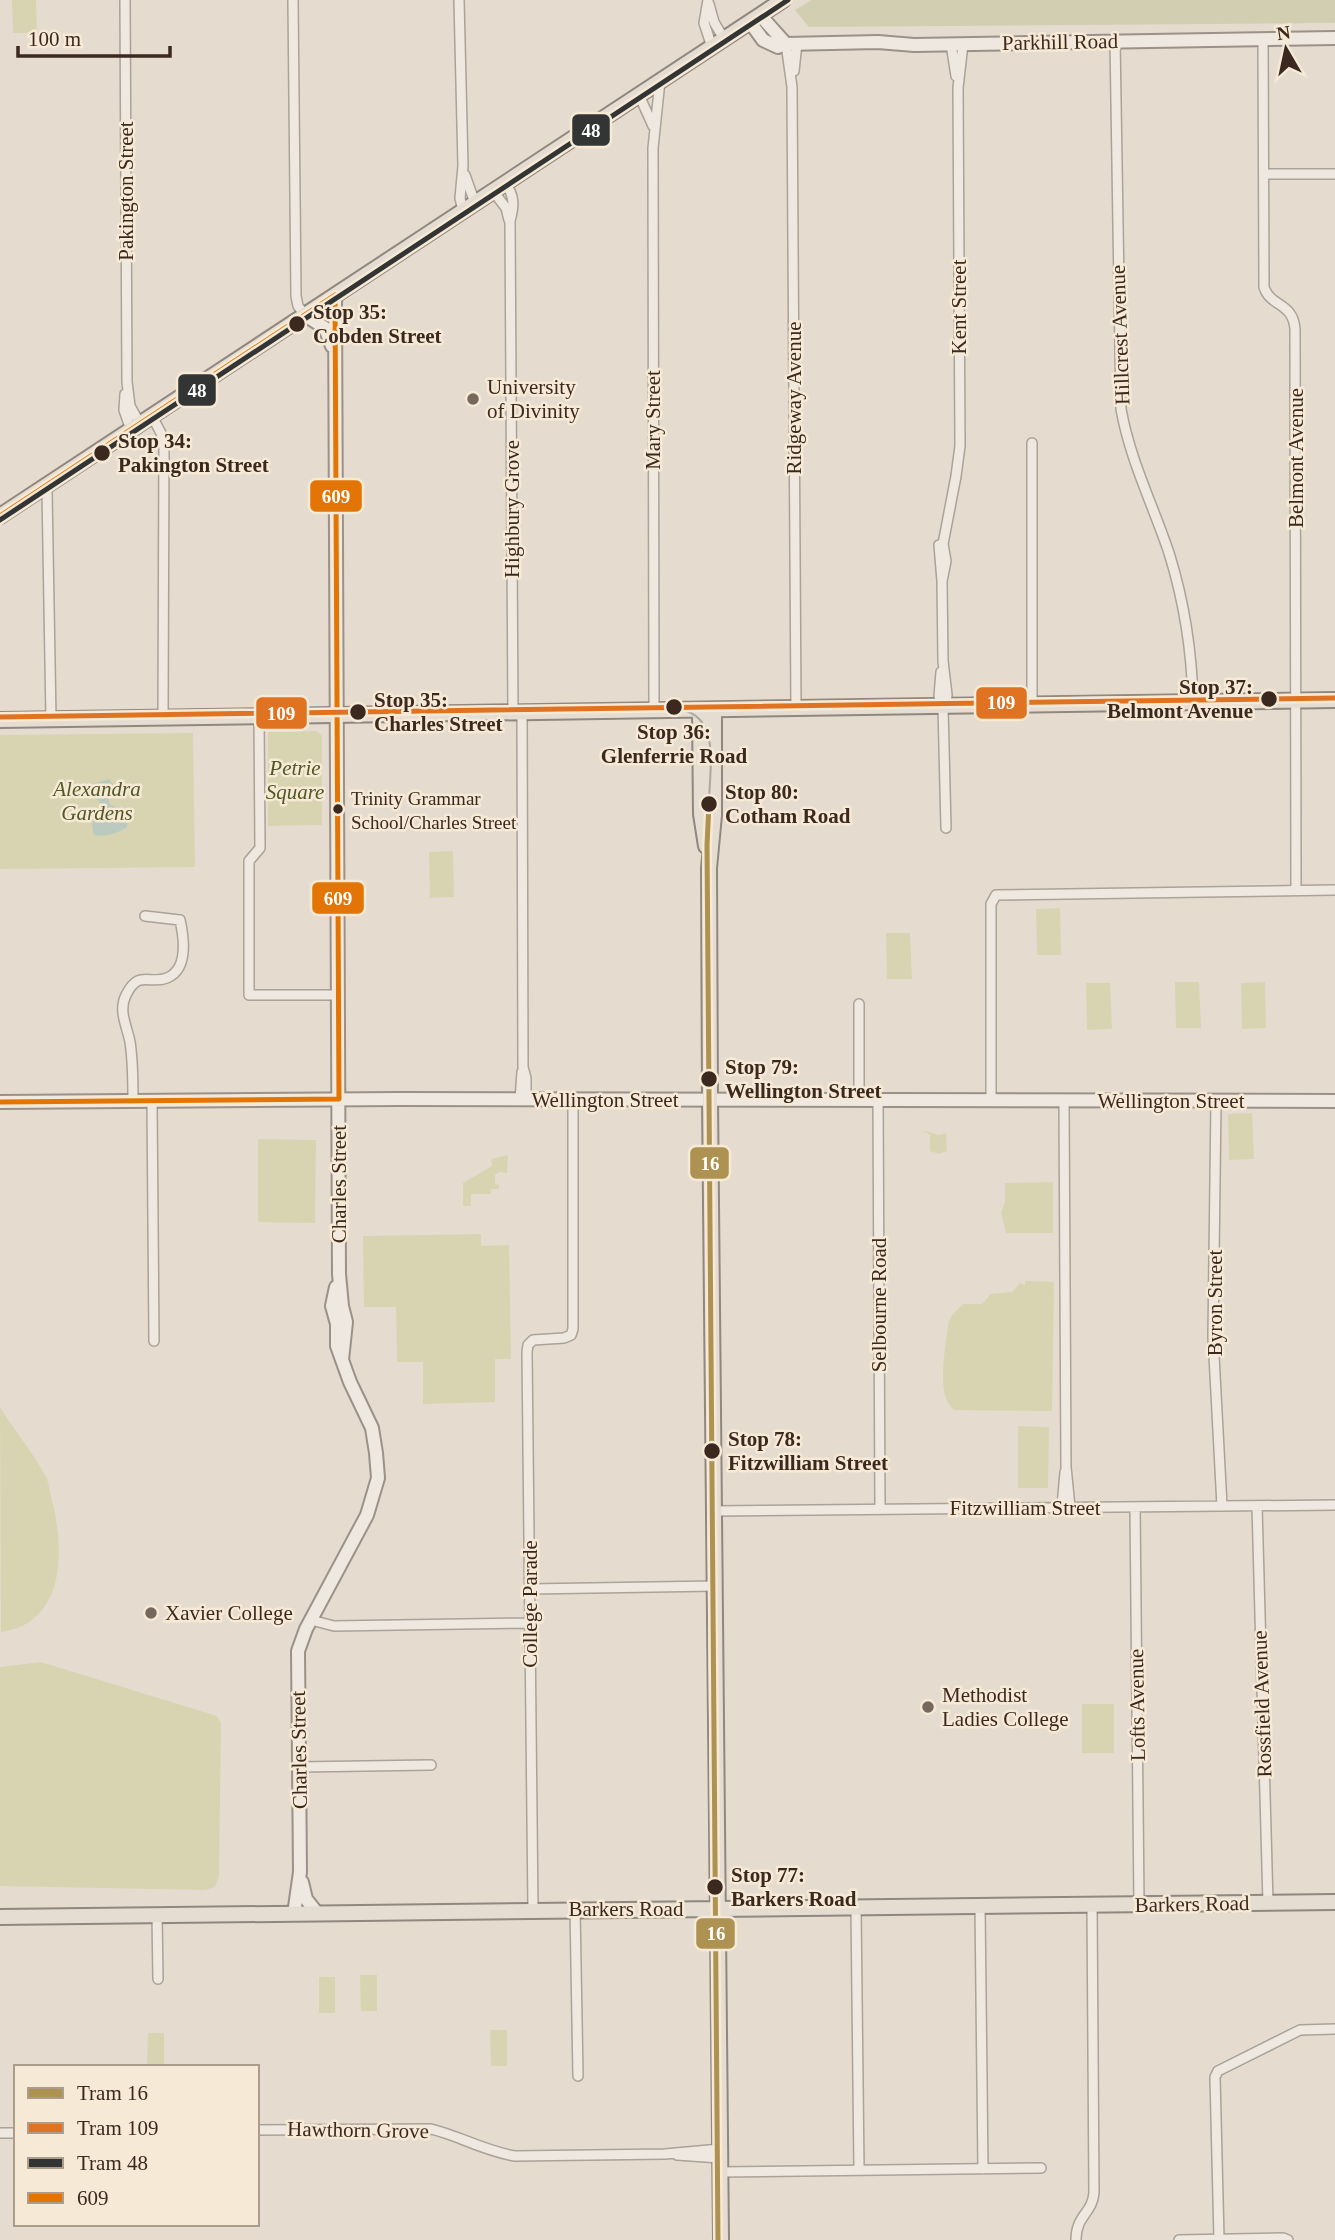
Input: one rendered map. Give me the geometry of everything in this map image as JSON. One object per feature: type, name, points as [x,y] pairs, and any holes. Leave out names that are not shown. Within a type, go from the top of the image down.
[{"type":"main road","points":[[0,516],[783,0]]},
{"type":"main road","points":[[0,720],[1335,700]]},
{"type":"main road","points":[[707,711],[714,815],[709,868],[710,1099],[721,2240]]},
{"type":"main road","name":"Barkers Road","points":[[0,1917],[1335,1902]]},
{"type":"street","name":"Pakington Street","points":[[125,0],[127,382],[124,410],[164,439],[163,718]]},
{"type":"street","points":[[293,0],[296,296],[304,315],[325,328],[335,357]]},
{"type":"street","points":[[459,0],[463,166],[460,198],[469,207]]},
{"type":"street","points":[[708,1],[704,23],[718,43]]},
{"type":"street","points":[[708,1],[718,43]]},
{"type":"street","name":"Parkhill Road","points":[[755,18],[763,40],[778,47],[791,43],[878,42],[914,45],[1335,38]]},
{"type":"street","name":"Belmont Avenue","points":[[1263,39],[1264,287],[1268,296],[1290,312],[1295,328],[1296,890]]},
{"type":"street","name":"Hillcrest Avenue","points":[[1115,40],[1121,409],[1134,460],[1176,578],[1190,654],[1193,703]]},
{"type":"street","name":"Ridgeway Avenue","points":[[791,43],[796,709]]},
{"type":"street","name":"Kent Street","points":[[946,828],[943,707],[947,695],[943,661],[942,581],[946,561],[943,547],[960,446],[957,44]]},
{"type":"street","name":"Mary Street","points":[[654,711],[653,128],[660,81]]},
{"type":"street","name":"Mary Street","points":[[639,95],[653,128]]},
{"type":"street","points":[[463,166],[469,207]]},
{"type":"street","points":[[1264,174],[1335,174]]},
{"type":"street","name":"Highbury Grove","points":[[499,187],[513,194],[514,205],[510,222],[523,1067],[520,1078],[523,1100]]},
{"type":"street","name":"Highbury Grove","points":[[499,187],[510,222]]},
{"type":"street","name":"Charles Street","points":[[294,1914],[300,1872],[298,1651],[311,1620],[367,1515],[378,1478],[372,1428],[349,1382],[342,1360],[346,1322],[339,1274],[335,295]]},
{"type":"street","points":[[1032,443],[1032,705]]},
{"type":"street","points":[[45,486],[50,548],[51,719]]},
{"type":"street","points":[[258,717],[260,848],[249,862],[249,995],[339,995]]},
{"type":"street","points":[[991,1100],[991,904],[994,897],[1003,894],[1335,890]]},
{"type":"street","points":[[133,1101],[133,1075],[129,1040],[123,1020],[123,1003],[134,984],[145,978],[168,978],[178,969],[184,938],[180,920],[145,916]]},
{"type":"street","points":[[859,1004],[859,1101]]},
{"type":"street","name":"College Parade","points":[[533,1910],[528,1348],[530,1342],[536,1339],[564,1338],[571,1335],[573,1100]]},
{"type":"street","name":"Selbourne Road","points":[[878,1100],[880,1509]]},
{"type":"street","name":"Wellington Street","points":[[0,1101],[1335,1101]]},
{"type":"street","points":[[152,1101],[154,1341]]},
{"type":"street","points":[[1064,1101],[1066,1507]]},
{"type":"street","name":"Byron Street","points":[[1216,1101],[1213,1337],[1222,1506]]},
{"type":"street","name":"Fitzwilliam Street","points":[[714,1511],[1335,1505]]},
{"type":"street","name":"Rossfield Avenue","points":[[1257,1506],[1268,1903]]},
{"type":"street","name":"Lofts Avenue","points":[[1135,1507],[1139,1904]]},
{"type":"street","points":[[530,1589],[715,1586]]},
{"type":"street","points":[[311,1620],[334,1626],[530,1623]]},
{"type":"street","points":[[299,1767],[431,1765]]},
{"type":"street","name":"Charles Street","points":[[300,1872],[305,1896],[317,1913]]},
{"type":"street","points":[[1076,2240],[1077,2225],[1093,2202],[1094,2193],[1092,1905]]},
{"type":"street","points":[[979,1906],[983,2169]]},
{"type":"street","points":[[856,1907],[859,2170]]},
{"type":"street","points":[[575,1909],[578,2076]]},
{"type":"street","points":[[157,1915],[158,1979]]},
{"type":"street","points":[[1219,2239],[1215,2077],[1218,2071],[1300,2030],[1335,2029]]},
{"type":"street","name":"Hawthorn Grove","points":[[259,2130],[419,2129],[442,2132],[494,2152],[515,2156],[665,2154],[859,2170],[1041,2168]]},
{"type":"street","points":[[1179,2240],[1288,2239]]},
{"type":"green space","points":[[12,0],[36,0],[37,33],[13,33]]},
{"type":"green space","name":"Petrie Square","points":[[317,731],[322,736],[322,825],[268,826],[268,732]]},
{"type":"green space","name":"Alexandra Gardens","points":[[193,733],[195,867],[0,869],[0,735]]},
{"type":"green space","points":[[453,851],[454,897],[430,898],[429,852]]},
{"type":"green space","points":[[1060,908],[1061,955],[1037,955],[1036,909]]},
{"type":"green space","points":[[886,933],[910,933],[912,979],[887,979]]},
{"type":"green space","points":[[1175,982],[1199,982],[1201,1028],[1176,1028]]},
{"type":"green space","points":[[1265,982],[1266,1028],[1242,1029],[1241,983]]},
{"type":"green space","points":[[1086,983],[1110,983],[1112,1029],[1087,1030]]},
{"type":"green space","points":[[1252,1113],[1254,1159],[1229,1160],[1228,1114]]},
{"type":"green space","points":[[926,1131],[938,1135],[946,1133],[947,1151],[939,1154],[930,1151],[930,1135],[927,1132],[921,1133]]},
{"type":"green space","points":[[258,1139],[316,1140],[315,1223],[258,1222]]},
{"type":"green space","points":[[508,1155],[507,1173],[499,1172],[495,1175],[495,1184],[499,1185],[499,1189],[491,1189],[491,1194],[471,1194],[471,1206],[463,1206],[463,1183],[492,1166],[491,1159]]},
{"type":"green space","points":[[1053,1182],[1053,1233],[1006,1233],[1001,1213],[1005,1202],[1005,1183]]},
{"type":"green space","points":[[481,1234],[481,1246],[509,1245],[511,1359],[495,1359],[495,1402],[423,1404],[423,1362],[397,1362],[396,1307],[364,1307],[363,1236]]},
{"type":"green space","points":[[1025,1281],[1054,1282],[1052,1411],[954,1410],[948,1403],[943,1383],[948,1324],[952,1315],[963,1304],[982,1304],[991,1294],[1012,1292],[1020,1283],[1025,1285]]},
{"type":"green space","points":[[0,1407],[46,1478],[59,1541],[55,1582],[49,1600],[38,1615],[22,1626],[1,1632]]},
{"type":"green space","points":[[1018,1426],[1049,1427],[1048,1488],[1018,1488]]},
{"type":"green space","points":[[41,1662],[217,1716],[221,1723],[219,1876],[215,1887],[205,1890],[0,1886],[0,1667]]},
{"type":"green space","points":[[1082,1704],[1114,1704],[1114,1753],[1082,1753]]},
{"type":"green space","points":[[360,1975],[377,1975],[377,2011],[361,2011]]},
{"type":"green space","points":[[319,1977],[335,1977],[335,2013],[319,2013]]},
{"type":"green space","points":[[490,2030],[507,2030],[507,2066],[491,2066]]},
{"type":"green space","points":[[148,2033],[164,2033],[164,2065],[147,2065]]},
{"type":"shaded area","points":[[811,0],[1335,0],[1335,23],[809,27],[795,10]]},
{"type":"shaded area","points":[[109,779],[114,787],[108,797],[110,805],[122,808],[128,819],[127,827],[103,836],[94,835],[93,820],[102,807],[94,798],[89,785]]},
{"type":"tram line","name":"48","points":[[0,520],[788,0]]},
{"type":"tram line","name":"109","points":[[0,717],[1335,698]]},
{"type":"tram line","points":[[674,709],[690,712],[700,720],[707,731],[711,760],[709,804]]},
{"type":"tram line","name":"16","points":[[709,804],[707,845],[718,2240]]},
{"type":"transit line","name":"609","points":[[335,295],[339,1099]]},
{"type":"transit line","name":"609","points":[[0,516],[335,295]]},
{"type":"transit line","name":"609","points":[[0,1102],[339,1099]]},
{"type":"place","name":"Stop 35: Cobden Street","points":[[297,324]]},
{"type":"place","name":"University of Divinity","points":[[473,399]]},
{"type":"place","name":"Stop 34: Pakington Street","points":[[102,453]]},
{"type":"place","name":"Stop 37: Belmont Avenue","points":[[1269,699]]},
{"type":"place","name":"Stop 36: Glenferrie Road","points":[[674,707]]},
{"type":"place","name":"Stop 35: Charles Street","points":[[358,712]]},
{"type":"place","name":"Stop 80: Cotham Road","points":[[709,804]]},
{"type":"place","name":"Trinity Grammar School/Charles Street","points":[[338,809]]},
{"type":"place","name":"Stop 79: Wellington Street","points":[[709,1079]]},
{"type":"place","name":"Stop 78: Fitzwilliam Street","points":[[712,1451]]},
{"type":"place","name":"Xavier College","points":[[151,1613]]},
{"type":"place","name":"Methodist Ladies College","points":[[928,1707]]},
{"type":"place","name":"Stop 77: Barkers Road","points":[[715,1887]]}]
